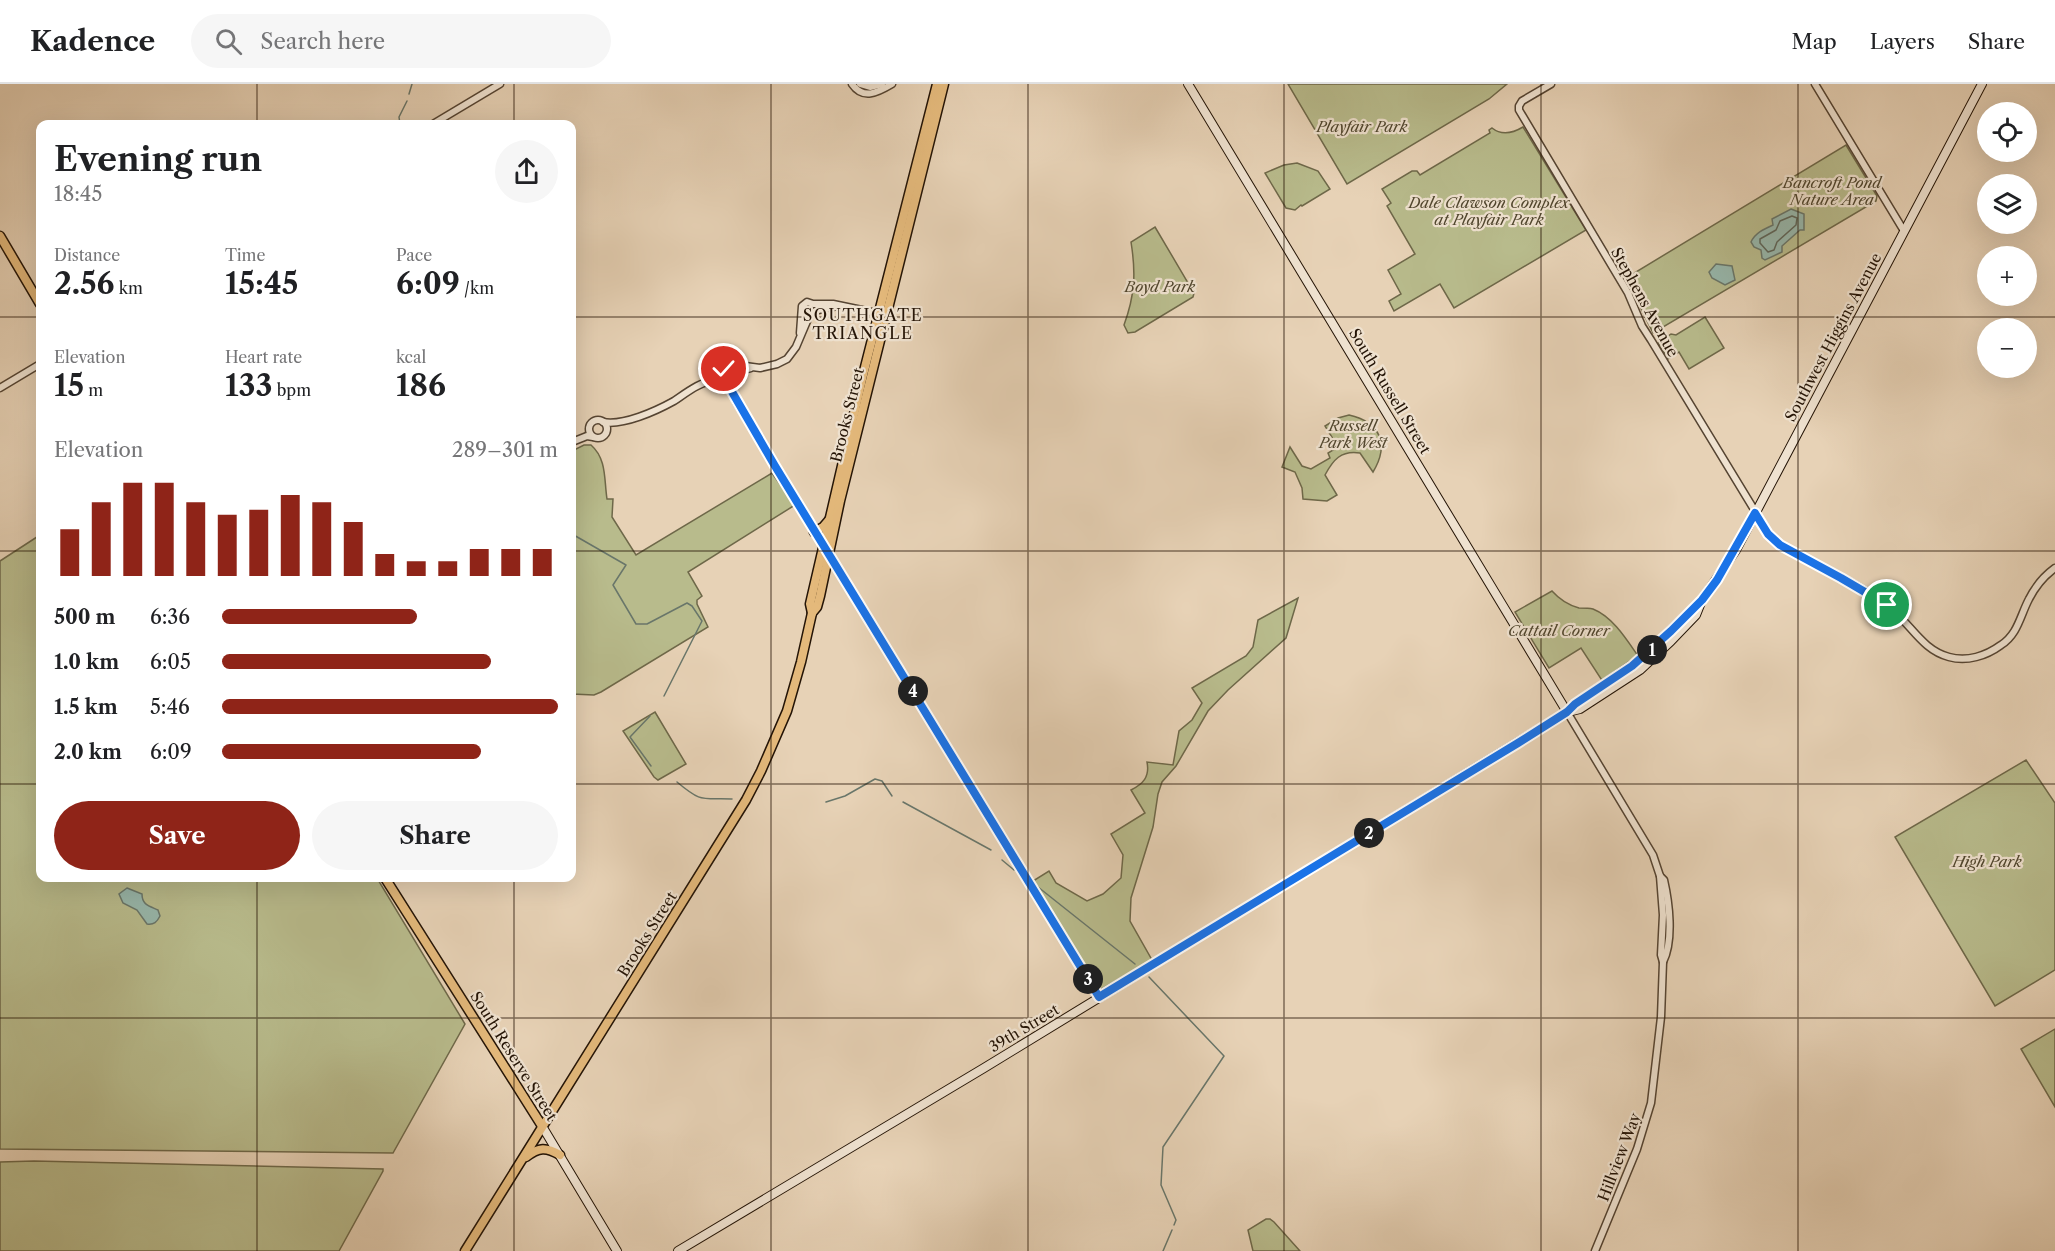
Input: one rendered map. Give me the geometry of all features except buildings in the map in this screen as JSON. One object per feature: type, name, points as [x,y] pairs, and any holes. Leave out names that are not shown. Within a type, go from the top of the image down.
[{"type":"highway","name":"Brooks Street","points":[[465,1251],[746,800],[787,711],[812,613],[810,604],[840,501],[937,84]]},
{"type":"highway","name":"Brooks Street","points":[[826,551],[830,517],[944,84]]},
{"type":"highway","points":[[0,236],[36,297]]},
{"type":"highway","points":[[814,531],[823,527],[830,517]]},
{"type":"highway","name":"South Reserve Street","points":[[388,882],[543,1126]]},
{"type":"highway","points":[[521,1161],[541,1148],[560,1155]]},
{"type":"main road","name":"South Russell Street","points":[[1188,84],[1567,712]]},
{"type":"main road","name":"Southwest Higgins Avenue","points":[[1567,712],[1575,704],[1632,666],[1677,625],[1702,600],[1728,563],[1982,84]]},
{"type":"main road","name":"Southwest Higgins Avenue","points":[[1567,712],[1580,709],[1640,670],[1696,615],[1702,600]]},
{"type":"main road","name":"Southwest Higgins Avenue","points":[[1640,670],[1644,663],[1676,632],[1677,625]]},
{"type":"main road","name":"39th Street","points":[[678,1251],[1567,712]]},
{"type":"main road","name":"South Reserve Street","points":[[543,1126],[617,1251]]},
{"type":"street","points":[[440,120],[500,84]]},
{"type":"street","points":[[852,84],[857,91],[868,94],[891,84]]},
{"type":"street","points":[[860,84],[870,87],[882,84]]},
{"type":"street","name":"Stephens Avenue","points":[[1551,84],[1522,101],[1519,106],[1520,110],[1628,293],[1646,333],[1768,534],[1780,545],[1880,600],[1899,615],[1933,650],[1956,658],[1983,655],[2006,642],[2020,624],[2028,600],[2037,585],[2055,568]]},
{"type":"street","points":[[1815,84],[1904,231]]},
{"type":"street","points":[[800,337],[802,310],[805,303],[833,304],[883,314]]},
{"type":"street","points":[[688,392],[717,367],[726,373],[769,367],[782,362],[790,355],[800,337],[812,313],[813,304]]},
{"type":"street","points":[[802,310],[804,314],[837,306]]},
{"type":"street","points":[[0,388],[36,366]]},
{"type":"street","points":[[712,373],[737,403]]},
{"type":"street","points":[[576,438],[595,421],[628,419],[656,411],[708,381],[723,381],[726,373]]},
{"type":"street","points":[[726,373],[728,385],[737,403],[1099,997]]},
{"type":"street","points":[[576,440],[586,436],[600,438],[606,431],[628,419]]},
{"type":"street","points":[[603,422],[606,431]]},
{"type":"street","points":[[589,427],[589,432],[593,437]]},
{"type":"street","name":"Hillview Way","points":[[1567,712],[1653,855],[1660,876],[1664,879],[1669,926],[1666,956],[1663,962],[1655,1083],[1649,1114],[1595,1251]]},
{"type":"green space","name":"Playfair Park","points":[[1288,84],[1507,84],[1489,99],[1347,184]]},
{"type":"green space","name":"Dale Clawson Complex at Playfair Park","points":[[1523,127],[1586,230],[1454,308],[1440,284],[1394,311],[1389,301],[1401,294],[1388,270],[1415,254],[1387,206],[1391,203],[1382,189],[1412,171],[1417,171],[1420,175],[1490,133],[1489,130],[1492,128],[1507,133]]},
{"type":"green space","name":"Bancroft Pond Nature Area","points":[[1846,145],[1877,196],[1876,201],[1653,333],[1626,278]]},
{"type":"green space","points":[[1297,163],[1318,171],[1330,189],[1295,210],[1286,208],[1265,173],[1284,165]]},
{"type":"green space","name":"Boyd Park","points":[[1155,227],[1194,293],[1193,297],[1135,332],[1128,333],[1124,325],[1134,284],[1131,242]]},
{"type":"green space","points":[[1705,317],[1724,348],[1689,369],[1679,352],[1668,359],[1658,343]]},
{"type":"green space","name":"Russell Park West","points":[[1349,415],[1368,423],[1379,436],[1381,452],[1373,472],[1360,453],[1348,453],[1338,457],[1325,475],[1337,495],[1327,501],[1303,499],[1302,488],[1295,472],[1282,467],[1290,447],[1302,466],[1311,469],[1330,458],[1328,453],[1338,447],[1325,426],[1338,418]]},
{"type":"green space","points":[[584,445],[591,445],[600,457],[604,470],[607,499],[613,499],[612,517],[636,555],[772,473],[795,505],[688,572],[702,596],[697,600],[697,604],[708,627],[594,695],[576,694],[576,449]]},
{"type":"green space","points":[[36,538],[36,882],[379,882],[465,1024],[393,1153],[0,1149],[0,561]]},
{"type":"green space","name":"Cattail Corner","points":[[1552,591],[1568,604],[1593,609],[1607,617],[1638,656],[1603,682],[1581,648],[1549,668],[1515,612]]},
{"type":"green space","points":[[1298,598],[1286,638],[1208,711],[1176,766],[1162,782],[1153,827],[1131,898],[1130,921],[1152,960],[1100,990],[1033,881],[1049,871],[1056,883],[1087,901],[1103,894],[1121,878],[1123,855],[1111,834],[1145,813],[1131,790],[1145,779],[1147,762],[1173,765],[1179,731],[1192,720],[1202,703],[1192,688],[1246,656],[1253,647],[1258,620]]},
{"type":"green space","points":[[655,712],[686,764],[658,780],[623,731]]},
{"type":"green space","name":"High Park","points":[[2026,760],[2055,803],[2055,970],[1995,1006],[1895,837]]},
{"type":"green space","points":[[2055,1029],[2055,1107],[2021,1049]]},
{"type":"green space","points":[[0,1162],[383,1169],[383,1171],[339,1251],[0,1251]]},
{"type":"green space","points":[[1266,1219],[1274,1222],[1300,1251],[1253,1251],[1248,1230]]},
{"type":"water","points":[[1791,209],[1804,214],[1804,230],[1800,230],[1782,246],[1782,252],[1765,260],[1762,258],[1761,250],[1754,247],[1751,242],[1757,234],[1773,225],[1772,219]]},
{"type":"water","points":[[1716,264],[1732,266],[1735,280],[1725,285],[1712,278],[1709,272]]},
{"type":"water","points":[[127,888],[142,894],[145,903],[158,910],[160,916],[155,923],[147,924],[137,910],[123,903],[119,894]]},
{"type":"waterway","points":[[409,94],[412,84]]},
{"type":"waterway","points":[[399,120],[407,101]]},
{"type":"waterway","points":[[576,536],[626,565],[613,585],[636,624],[647,624],[687,603],[692,606],[702,621],[664,696]]},
{"type":"waterway","points":[[650,716],[630,737],[651,766]]},
{"type":"waterway","points":[[826,802],[845,796],[875,779],[882,781],[892,796]]},
{"type":"waterway","points":[[677,782],[702,798],[732,799]]},
{"type":"waterway","points":[[903,802],[991,850]]},
{"type":"waterway","points":[[1002,860],[1014,870]]},
{"type":"waterway","points":[[1038,887],[1135,964]]},
{"type":"waterway","points":[[1149,977],[1224,1056],[1163,1147],[1161,1185],[1176,1220],[1174,1225]]},
{"type":"waterway","points":[[1163,1251],[1172,1230]]},
{"type":"district","name":"SOUTHGATE TRIANGLE","points":[[863,324]]},
{"type":"route","points":[[724,369],[726,380],[737,403],[1099,997],[1518,743],[1632,666],[1658,644],[1702,600],[1731,558],[1755,513],[1768,534],[1780,545],[1887,605]]}]
